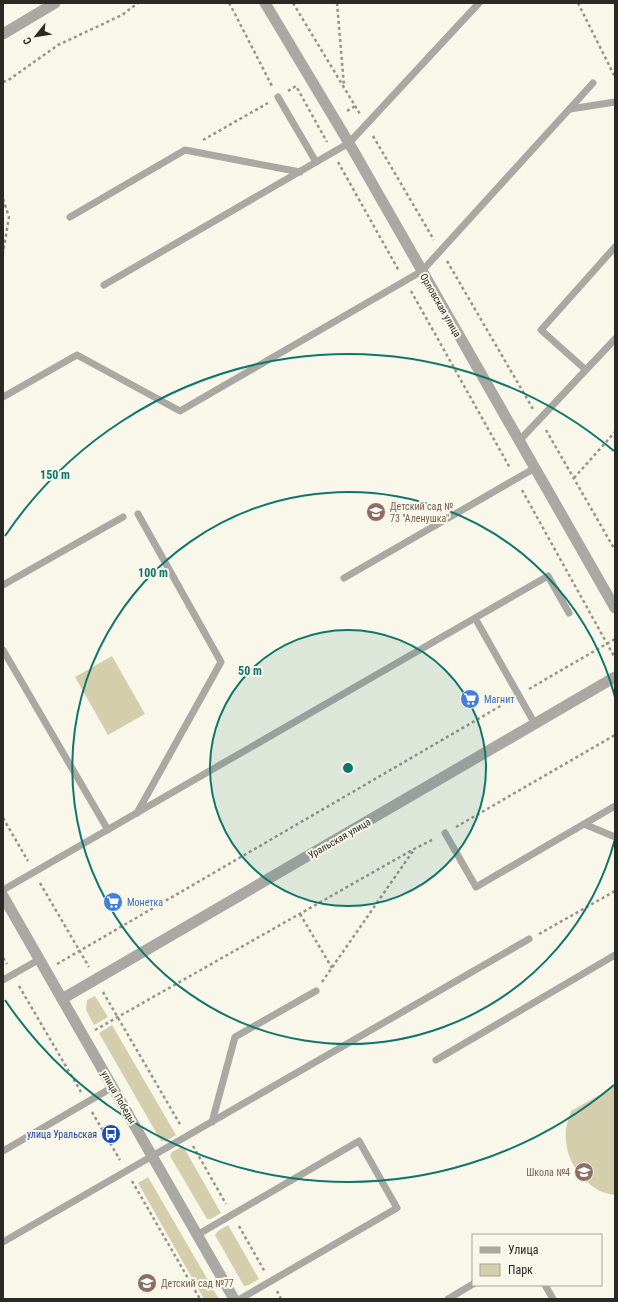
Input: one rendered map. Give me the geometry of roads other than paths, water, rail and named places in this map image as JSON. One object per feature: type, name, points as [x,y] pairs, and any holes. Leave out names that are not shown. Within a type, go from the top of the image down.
[{"type":"street","points":[[3,34],[55,3]]},
{"type":"street","name":"Орловская улица","points":[[265,3],[349,143],[615,608]]},
{"type":"street","name":"Уральская улица","points":[[62,999],[615,677]]},
{"type":"street","name":"улица Победы","points":[[3,896],[234,1299]]},
{"type":"lane","points":[[104,285],[349,143],[480,3]]},
{"type":"lane","points":[[3,397],[77,355],[180,411],[422,271],[593,83]]},
{"type":"lane","points":[[278,97],[316,162]]},
{"type":"lane","points":[[570,109],[615,102]]},
{"type":"lane","points":[[70,217],[185,150],[300,172]]},
{"type":"lane","points":[[586,370],[541,330],[615,246]]},
{"type":"lane","points":[[519,441],[615,339]]},
{"type":"lane","points":[[344,578],[535,468]]},
{"type":"lane","points":[[136,813],[221,662],[138,514]]},
{"type":"lane","points":[[3,585],[123,517]]},
{"type":"lane","points":[[3,890],[548,576],[570,613]]},
{"type":"lane","points":[[475,618],[536,724]]},
{"type":"lane","points":[[3,650],[108,830]]},
{"type":"lane","points":[[445,833],[476,887],[615,806]]},
{"type":"lane","points":[[584,824],[615,837]]},
{"type":"lane","points":[[3,1242],[529,939]]},
{"type":"lane","points":[[436,1060],[615,955]]},
{"type":"lane","points":[[3,980],[40,959]]},
{"type":"lane","points":[[212,1122],[235,1037],[316,991]]},
{"type":"lane","points":[[3,1151],[113,1087]]},
{"type":"lane","points":[[197,1235],[358,1141],[397,1208],[240,1299]]},
{"type":"lane","points":[[448,1299],[472,1285]]},
{"type":"lane","points":[[546,1286],[553,1299]]},
{"type":"place","name":"Детский сад № 73 \"Аленушка\"","points":[[376,512]]},
{"type":"place","name":"Магнит","points":[[470,699]]},
{"type":"place","name":"Монетка","points":[[113,902]]},
{"type":"place","name":"улица Уральская","points":[[111,1134]]},
{"type":"place","name":"Школа №4","points":[[584,1172]]},
{"type":"place","name":"Детский сад №77","points":[[147,1283]]}]
